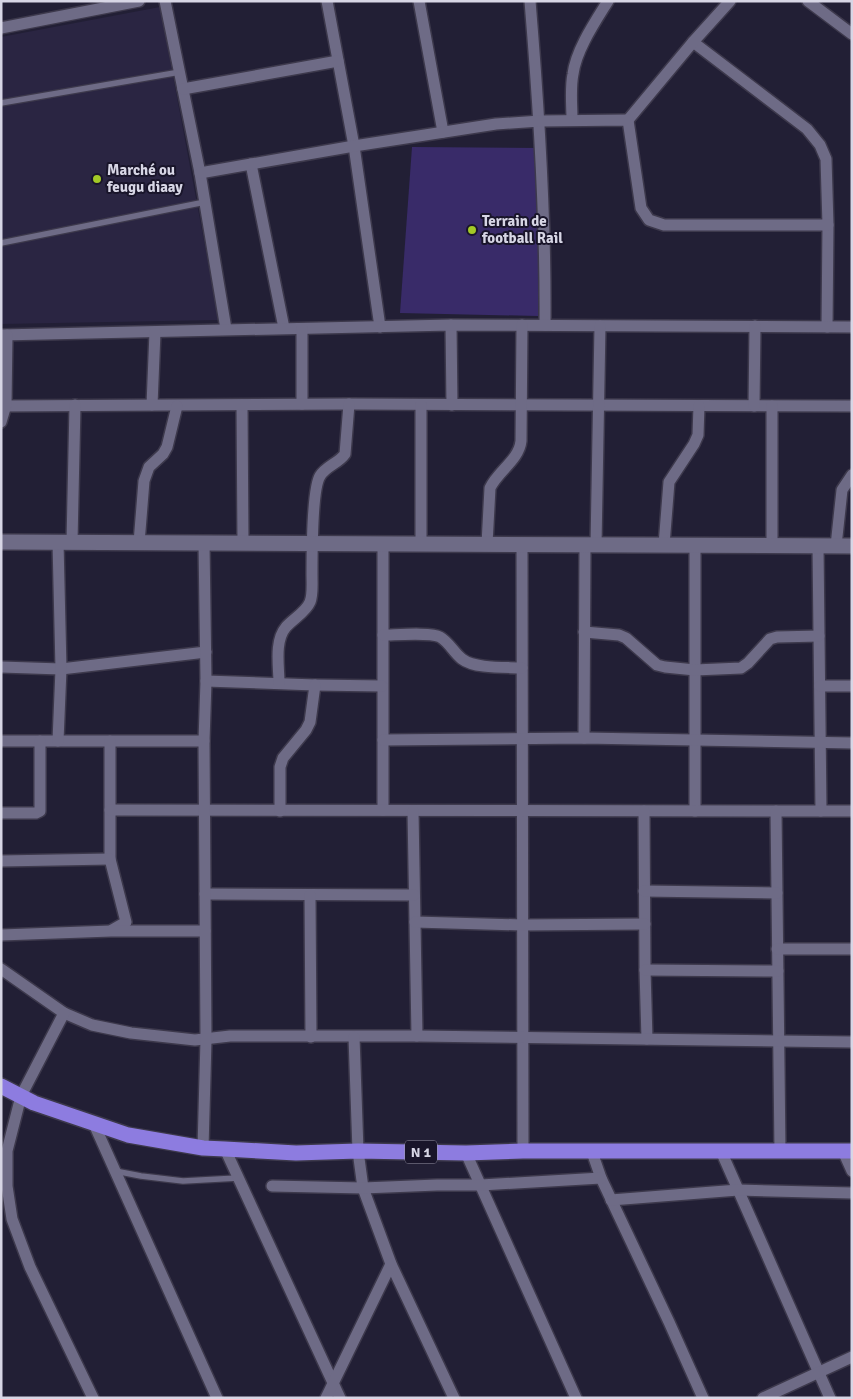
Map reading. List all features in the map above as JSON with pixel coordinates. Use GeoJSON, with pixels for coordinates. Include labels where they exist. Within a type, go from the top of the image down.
{"type":"FeatureCollection","features":[{"type":"Feature","properties":{"kind":"highway","name":"N 1"},"geometry":{"type":"LineString","coordinates":[[1,1086],[34,1103],[128,1135],[203,1148],[296,1153],[358,1151],[847,1151]]}},
{"type":"Feature","properties":{"kind":"main road"},"geometry":{"type":"LineString","coordinates":[[1,542],[852,546]]}},
{"type":"Feature","properties":{"kind":"street"},"geometry":{"type":"LineString","coordinates":[[1,28],[140,1]]}},
{"type":"Feature","properties":{"kind":"street"},"geometry":{"type":"LineString","coordinates":[[165,1],[200,173],[226,329]]}},
{"type":"Feature","properties":{"kind":"street"},"geometry":{"type":"LineString","coordinates":[[327,1],[354,146],[380,327]]}},
{"type":"Feature","properties":{"kind":"street"},"geometry":{"type":"LineString","coordinates":[[419,1],[443,132]]}},
{"type":"Feature","properties":{"kind":"street"},"geometry":{"type":"LineString","coordinates":[[530,1],[540,121],[545,326]]}},
{"type":"Feature","properties":{"kind":"street"},"geometry":{"type":"LineString","coordinates":[[572,120],[571,90],[573,72],[592,26],[608,1]]}},
{"type":"Feature","properties":{"kind":"street"},"geometry":{"type":"LineString","coordinates":[[730,1],[628,120],[641,208],[649,220],[664,225],[828,226]]}},
{"type":"Feature","properties":{"kind":"street"},"geometry":{"type":"LineString","coordinates":[[808,1],[852,34]]}},
{"type":"Feature","properties":{"kind":"street"},"geometry":{"type":"LineString","coordinates":[[693,42],[807,129],[820,145],[826,159],[828,226],[826,327]]}},
{"type":"Feature","properties":{"kind":"street"},"geometry":{"type":"LineString","coordinates":[[183,89],[338,61]]}},
{"type":"Feature","properties":{"kind":"street"},"geometry":{"type":"LineString","coordinates":[[200,173],[443,132],[540,121],[628,120]]}},
{"type":"Feature","properties":{"kind":"street"},"geometry":{"type":"LineString","coordinates":[[251,164],[284,328]]}},
{"type":"Feature","properties":{"kind":"street"},"geometry":{"type":"LineString","coordinates":[[451,325],[452,405]]}},
{"type":"Feature","properties":{"kind":"street"},"geometry":{"type":"LineString","coordinates":[[1,422],[4,406],[4,335],[451,325],[852,327]]}},
{"type":"Feature","properties":{"kind":"street"},"geometry":{"type":"LineString","coordinates":[[487,544],[490,488],[493,481],[520,448],[522,325]]}},
{"type":"Feature","properties":{"kind":"street"},"geometry":{"type":"LineString","coordinates":[[584,738],[584,632],[598,406],[600,326]]}},
{"type":"Feature","properties":{"kind":"street"},"geometry":{"type":"LineString","coordinates":[[754,406],[755,326]]}},
{"type":"Feature","properties":{"kind":"street"},"geometry":{"type":"LineString","coordinates":[[302,329],[302,404]]}},
{"type":"Feature","properties":{"kind":"street"},"geometry":{"type":"LineString","coordinates":[[152,406],[155,332]]}},
{"type":"Feature","properties":{"kind":"street"},"geometry":{"type":"LineString","coordinates":[[4,406],[302,404],[852,406]]}},
{"type":"Feature","properties":{"kind":"street"},"geometry":{"type":"LineString","coordinates":[[279,684],[279,644],[282,634],[285,628],[310,603],[312,594],[312,543],[317,484],[323,472],[341,460],[345,454],[350,404]]}},
{"type":"Feature","properties":{"kind":"street"},"geometry":{"type":"LineString","coordinates":[[58,741],[65,542],[75,405]]}},
{"type":"Feature","properties":{"kind":"street"},"geometry":{"type":"LineString","coordinates":[[242,405],[243,543]]}},
{"type":"Feature","properties":{"kind":"street"},"geometry":{"type":"LineString","coordinates":[[420,544],[421,405]]}},
{"type":"Feature","properties":{"kind":"street"},"geometry":{"type":"LineString","coordinates":[[139,543],[146,472],[167,447],[177,406]]}},
{"type":"Feature","properties":{"kind":"street"},"geometry":{"type":"LineString","coordinates":[[664,545],[669,482],[698,435],[699,406]]}},
{"type":"Feature","properties":{"kind":"street"},"geometry":{"type":"LineString","coordinates":[[772,406],[772,546]]}},
{"type":"Feature","properties":{"kind":"street"},"geometry":{"type":"LineString","coordinates":[[836,546],[842,490],[852,475]]}},
{"type":"Feature","properties":{"kind":"street"},"geometry":{"type":"LineString","coordinates":[[203,1148],[206,1040],[204,741],[206,652],[204,543]]}},
{"type":"Feature","properties":{"kind":"street"},"geometry":{"type":"LineString","coordinates":[[383,544],[383,810]]}},
{"type":"Feature","properties":{"kind":"street"},"geometry":{"type":"LineString","coordinates":[[522,544],[523,1151]]}},
{"type":"Feature","properties":{"kind":"street"},"geometry":{"type":"LineString","coordinates":[[695,545],[695,811]]}},
{"type":"Feature","properties":{"kind":"street"},"geometry":{"type":"LineString","coordinates":[[818,546],[821,810]]}},
{"type":"Feature","properties":{"kind":"street"},"geometry":{"type":"LineString","coordinates":[[584,632],[620,635],[658,665],[695,670],[741,668],[748,664],[770,639],[778,637],[819,636]]}},
{"type":"Feature","properties":{"kind":"street"},"geometry":{"type":"LineString","coordinates":[[383,635],[432,635],[440,637],[461,659],[468,663],[522,668]]}},
{"type":"Feature","properties":{"kind":"street"},"geometry":{"type":"LineString","coordinates":[[1,667],[60,669],[206,652]]}},
{"type":"Feature","properties":{"kind":"street"},"geometry":{"type":"LineString","coordinates":[[206,681],[382,686]]}},
{"type":"Feature","properties":{"kind":"street"},"geometry":{"type":"LineString","coordinates":[[280,811],[280,767],[283,758],[306,730],[310,722],[315,685]]}},
{"type":"Feature","properties":{"kind":"street"},"geometry":{"type":"LineString","coordinates":[[820,686],[852,686]]}},
{"type":"Feature","properties":{"kind":"street"},"geometry":{"type":"LineString","coordinates":[[383,740],[584,738],[852,743]]}},
{"type":"Feature","properties":{"kind":"street"},"geometry":{"type":"LineString","coordinates":[[1,741],[204,741]]}},
{"type":"Feature","properties":{"kind":"street"},"geometry":{"type":"LineString","coordinates":[[1,813],[36,813],[40,811],[40,741]]}},
{"type":"Feature","properties":{"kind":"street"},"geometry":{"type":"LineString","coordinates":[[110,741],[110,859],[126,922],[111,931]]}},
{"type":"Feature","properties":{"kind":"street"},"geometry":{"type":"LineString","coordinates":[[110,810],[852,811]]}},
{"type":"Feature","properties":{"kind":"street"},"geometry":{"type":"LineString","coordinates":[[413,811],[417,1036]]}},
{"type":"Feature","properties":{"kind":"street"},"geometry":{"type":"LineString","coordinates":[[644,811],[644,970],[647,1039]]}},
{"type":"Feature","properties":{"kind":"street"},"geometry":{"type":"LineString","coordinates":[[776,811],[780,1151]]}},
{"type":"Feature","properties":{"kind":"street"},"geometry":{"type":"LineString","coordinates":[[1,861],[110,859]]}},
{"type":"Feature","properties":{"kind":"street"},"geometry":{"type":"LineString","coordinates":[[644,891],[777,892]]}},
{"type":"Feature","properties":{"kind":"street"},"geometry":{"type":"LineString","coordinates":[[205,894],[414,895]]}},
{"type":"Feature","properties":{"kind":"street"},"geometry":{"type":"LineString","coordinates":[[310,895],[311,1037]]}},
{"type":"Feature","properties":{"kind":"street"},"geometry":{"type":"LineString","coordinates":[[414,922],[522,925],[644,924]]}},
{"type":"Feature","properties":{"kind":"street"},"geometry":{"type":"LineString","coordinates":[[1,935],[111,931],[205,931]]}},
{"type":"Feature","properties":{"kind":"street"},"geometry":{"type":"LineString","coordinates":[[777,949],[852,949]]}},
{"type":"Feature","properties":{"kind":"street"},"geometry":{"type":"LineString","coordinates":[[1,969],[64,1013],[92,1025],[131,1033],[206,1040],[230,1036],[417,1036],[852,1042]]}},
{"type":"Feature","properties":{"kind":"street"},"geometry":{"type":"LineString","coordinates":[[644,970],[778,971]]}},
{"type":"Feature","properties":{"kind":"street"},"geometry":{"type":"LineString","coordinates":[[64,1013],[21,1096],[6,1159],[6,1186],[12,1219],[30,1267],[93,1398]]}},
{"type":"Feature","properties":{"kind":"street"},"geometry":{"type":"LineString","coordinates":[[354,1037],[358,1151],[363,1188],[391,1264],[454,1398]]}},
{"type":"Feature","properties":{"kind":"street"},"geometry":{"type":"LineString","coordinates":[[94,1124],[217,1398]]}},
{"type":"Feature","properties":{"kind":"street"},"geometry":{"type":"LineString","coordinates":[[224,1149],[340,1398]]}},
{"type":"Feature","properties":{"kind":"street"},"geometry":{"type":"LineString","coordinates":[[721,1151],[830,1398]]}},
{"type":"Feature","properties":{"kind":"street"},"geometry":{"type":"LineString","coordinates":[[847,1151],[852,1171]]}},
{"type":"Feature","properties":{"kind":"street"},"geometry":{"type":"LineString","coordinates":[[466,1152],[576,1398]]}},
{"type":"Feature","properties":{"kind":"street"},"geometry":{"type":"LineString","coordinates":[[592,1152],[601,1178],[703,1398]]}},
{"type":"Feature","properties":{"kind":"street"},"geometry":{"type":"LineString","coordinates":[[272,1186],[363,1188],[481,1185],[601,1178]]}},
{"type":"Feature","properties":{"kind":"street"},"geometry":{"type":"LineString","coordinates":[[611,1200],[738,1190],[852,1193]]}},
{"type":"Feature","properties":{"kind":"street"},"geometry":{"type":"LineString","coordinates":[[326,1398],[391,1264]]}},
{"type":"Feature","properties":{"kind":"street"},"geometry":{"type":"LineString","coordinates":[[763,1398],[852,1357]]}},
{"type":"Feature","properties":{"kind":"lane"},"geometry":{"type":"LineString","coordinates":[[1,103],[180,72]]}},
{"type":"Feature","properties":{"kind":"lane"},"geometry":{"type":"LineString","coordinates":[[1,243],[205,202]]}},
{"type":"Feature","properties":{"kind":"lane"},"geometry":{"type":"LineString","coordinates":[[115,1171],[183,1181],[238,1178]]}},
{"type":"Feature","properties":{"kind":"shaded area","name":"Marché ou feugu diaay"},"geometry":{"type":"Polygon","coordinates":[[[160,7],[219,320],[1,324],[1,37],[160,7]]]}},
{"type":"Feature","properties":{"kind":"shaded area","name":"Terrain de football Rail"},"geometry":{"type":"Polygon","coordinates":[[[412,147],[538,148],[538,316],[400,313],[412,147]]]}},
{"type":"Feature","properties":{"kind":"place","name":"Marché ou feugu diaay"},"geometry":{"type":"Point","coordinates":[97,179]}},
{"type":"Feature","properties":{"kind":"place","name":"Terrain de football Rail"},"geometry":{"type":"Point","coordinates":[472,230]}}]}
